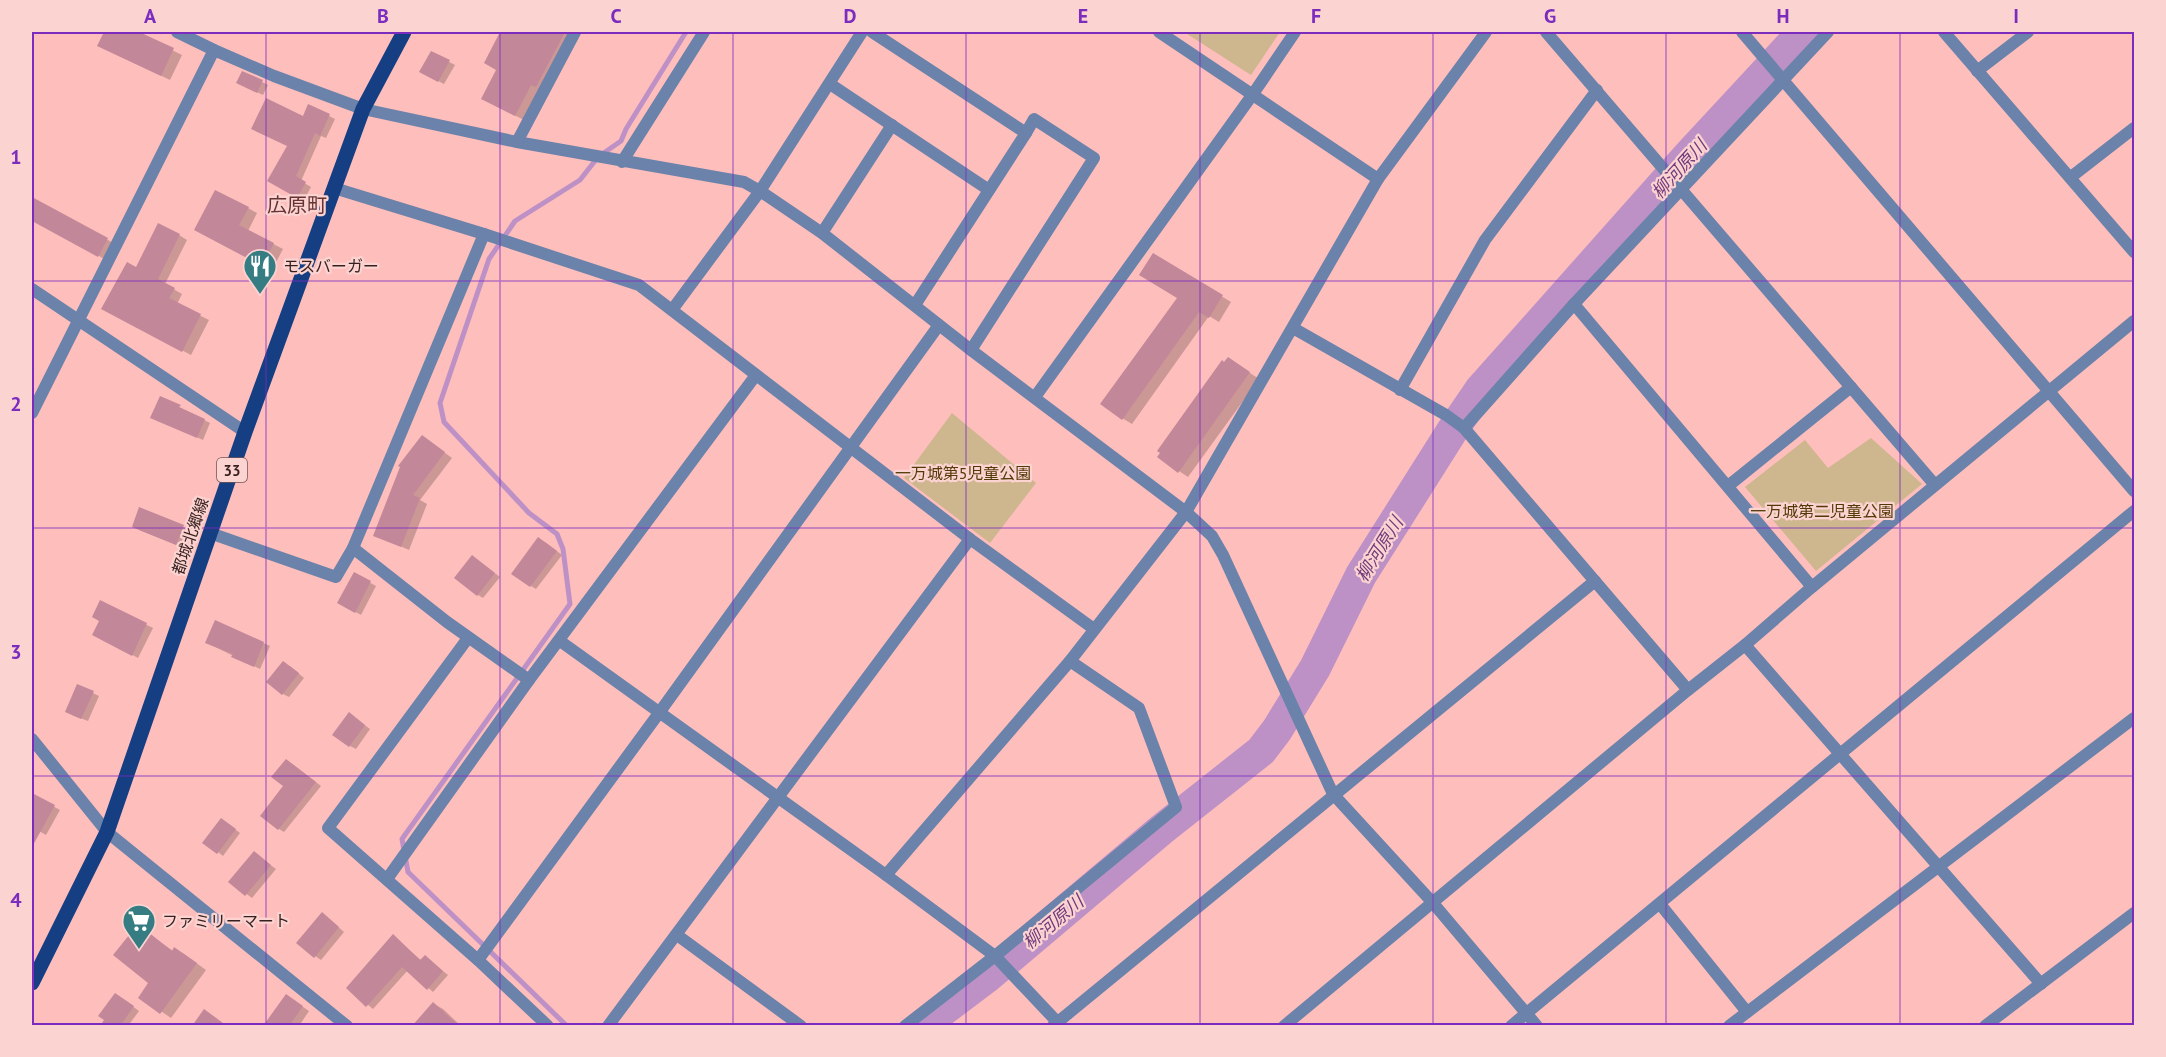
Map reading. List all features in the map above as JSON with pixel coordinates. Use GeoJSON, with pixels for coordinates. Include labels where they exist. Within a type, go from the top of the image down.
{"type":"FeatureCollection","features":[{"type":"Feature","properties":{"kind":"main road","name":"都城北郷線"},"geometry":{"type":"LineString","coordinates":[[32,983],[107,832],[245,432],[363,109],[404,32]]}},
{"type":"Feature","properties":{"kind":"street"},"geometry":{"type":"LineString","coordinates":[[177,32],[274,76],[363,109],[517,142],[744,183],[822,232],[971,350],[1186,512],[1212,536],[1223,555],[1333,794],[1433,903],[1537,1026]]}},
{"type":"Feature","properties":{"kind":"street"},"geometry":{"type":"LineString","coordinates":[[517,142],[575,32]]}},
{"type":"Feature","properties":{"kind":"street"},"geometry":{"type":"LineString","coordinates":[[622,162],[704,32]]}},
{"type":"Feature","properties":{"kind":"street"},"geometry":{"type":"LineString","coordinates":[[672,310],[760,191],[862,32]]}},
{"type":"Feature","properties":{"kind":"street"},"geometry":{"type":"LineString","coordinates":[[872,32],[1026,133]]}},
{"type":"Feature","properties":{"kind":"street"},"geometry":{"type":"LineString","coordinates":[[1159,32],[1378,179]]}},
{"type":"Feature","properties":{"kind":"street"},"geometry":{"type":"LineString","coordinates":[[1035,397],[1295,32]]}},
{"type":"Feature","properties":{"kind":"street"},"geometry":{"type":"LineString","coordinates":[[886,875],[1070,661],[1186,512],[1378,179],[1486,32]]}},
{"type":"Feature","properties":{"kind":"street"},"geometry":{"type":"LineString","coordinates":[[1546,32],[1935,485]]}},
{"type":"Feature","properties":{"kind":"street"},"geometry":{"type":"LineString","coordinates":[[1742,32],[2134,491]]}},
{"type":"Feature","properties":{"kind":"street"},"geometry":{"type":"LineString","coordinates":[[1464,428],[1574,304],[1828,32]]}},
{"type":"Feature","properties":{"kind":"street"},"geometry":{"type":"LineString","coordinates":[[1944,32],[2134,252]]}},
{"type":"Feature","properties":{"kind":"street"},"geometry":{"type":"LineString","coordinates":[[1977,71],[2028,32]]}},
{"type":"Feature","properties":{"kind":"street"},"geometry":{"type":"LineString","coordinates":[[32,413],[214,50]]}},
{"type":"Feature","properties":{"kind":"street"},"geometry":{"type":"LineString","coordinates":[[830,84],[989,190]]}},
{"type":"Feature","properties":{"kind":"street"},"geometry":{"type":"LineString","coordinates":[[1400,390],[1485,240],[1597,90]]}},
{"type":"Feature","properties":{"kind":"street"},"geometry":{"type":"LineString","coordinates":[[915,305],[1034,119],[1094,158],[971,350]]}},
{"type":"Feature","properties":{"kind":"street"},"geometry":{"type":"LineString","coordinates":[[822,232],[892,125]]}},
{"type":"Feature","properties":{"kind":"street"},"geometry":{"type":"LineString","coordinates":[[2071,177],[2134,128]]}},
{"type":"Feature","properties":{"kind":"street"},"geometry":{"type":"LineString","coordinates":[[334,188],[510,242],[639,285],[970,539],[1094,629]]}},
{"type":"Feature","properties":{"kind":"street"},"geometry":{"type":"LineString","coordinates":[[210,533],[336,577],[353,548],[484,234]]}},
{"type":"Feature","properties":{"kind":"street"},"geometry":{"type":"LineString","coordinates":[[32,289],[245,432]]}},
{"type":"Feature","properties":{"kind":"street"},"geometry":{"type":"LineString","coordinates":[[1574,304],[1812,586]]}},
{"type":"Feature","properties":{"kind":"street"},"geometry":{"type":"LineString","coordinates":[[1284,1026],[2134,321]]}},
{"type":"Feature","properties":{"kind":"street"},"geometry":{"type":"LineString","coordinates":[[478,960],[939,325]]}},
{"type":"Feature","properties":{"kind":"street"},"geometry":{"type":"LineString","coordinates":[[1293,328],[1446,415],[1464,428],[1688,690]]}},
{"type":"Feature","properties":{"kind":"street"},"geometry":{"type":"LineString","coordinates":[[387,879],[529,680],[756,375]]}},
{"type":"Feature","properties":{"kind":"street"},"geometry":{"type":"LineString","coordinates":[[1728,486],[1851,387]]}},
{"type":"Feature","properties":{"kind":"street"},"geometry":{"type":"LineString","coordinates":[[1511,1026],[2134,511]]}},
{"type":"Feature","properties":{"kind":"street"},"geometry":{"type":"LineString","coordinates":[[608,1026],[970,539]]}},
{"type":"Feature","properties":{"kind":"street"},"geometry":{"type":"LineString","coordinates":[[353,548],[468,638],[529,680]]}},
{"type":"Feature","properties":{"kind":"street"},"geometry":{"type":"LineString","coordinates":[[560,641],[995,956],[1057,1024],[1333,794],[1595,581]]}},
{"type":"Feature","properties":{"kind":"street"},"geometry":{"type":"LineString","coordinates":[[468,638],[328,828],[478,960],[548,1026]]}},
{"type":"Feature","properties":{"kind":"street"},"geometry":{"type":"LineString","coordinates":[[1745,645],[2041,984]]}},
{"type":"Feature","properties":{"kind":"street"},"geometry":{"type":"LineString","coordinates":[[905,1026],[995,956],[1176,807],[1139,708],[1070,661]]}},
{"type":"Feature","properties":{"kind":"street"},"geometry":{"type":"LineString","coordinates":[[1729,1026],[2134,718]]}},
{"type":"Feature","properties":{"kind":"street"},"geometry":{"type":"LineString","coordinates":[[32,738],[107,832],[347,1026]]}},
{"type":"Feature","properties":{"kind":"street"},"geometry":{"type":"LineString","coordinates":[[1660,904],[1747,1012]]}},
{"type":"Feature","properties":{"kind":"street"},"geometry":{"type":"LineString","coordinates":[[1985,1026],[2134,913]]}},
{"type":"Feature","properties":{"kind":"street"},"geometry":{"type":"LineString","coordinates":[[676,935],[801,1026]]}},
{"type":"Feature","properties":{"kind":"green space"},"geometry":{"type":"Polygon","coordinates":[[[1184,32],[1280,32],[1251,75],[1184,32]]]}},
{"type":"Feature","properties":{"kind":"green space","name":"一万城第5児童公園"},"geometry":{"type":"Polygon","coordinates":[[[952,413],[1036,483],[990,543],[904,478],[952,413]]]}},
{"type":"Feature","properties":{"kind":"green space","name":"一万城第二児童公園"},"geometry":{"type":"Polygon","coordinates":[[[1871,438],[1922,484],[1816,571],[1745,487],[1805,440],[1828,468],[1871,438]]]}},
{"type":"Feature","properties":{"kind":"building"},"geometry":{"type":"Polygon","coordinates":[[[104,32],[139,32],[174,48],[161,76],[97,46],[104,32]]]}},
{"type":"Feature","properties":{"kind":"building"},"geometry":{"type":"Polygon","coordinates":[[[500,32],[565,32],[536,87],[531,85],[515,116],[481,99],[496,70],[484,63],[500,32]]]}},
{"type":"Feature","properties":{"kind":"building"},"geometry":{"type":"Polygon","coordinates":[[[431,51],[450,60],[438,82],[419,72],[431,51]]]}},
{"type":"Feature","properties":{"kind":"building"},"geometry":{"type":"Polygon","coordinates":[[[242,71],[263,80],[257,93],[236,83],[242,71]]]}},
{"type":"Feature","properties":{"kind":"building"},"geometry":{"type":"Polygon","coordinates":[[[266,98],[303,116],[308,104],[330,114],[320,136],[315,133],[296,176],[306,182],[297,198],[267,181],[287,146],[251,129],[266,98]]]}},
{"type":"Feature","properties":{"kind":"building"},"geometry":{"type":"Polygon","coordinates":[[[215,190],[249,207],[239,225],[274,243],[262,266],[194,230],[215,190]]]}},
{"type":"Feature","properties":{"kind":"building"},"geometry":{"type":"Polygon","coordinates":[[[32,197],[108,238],[98,257],[32,221],[32,197]]]}},
{"type":"Feature","properties":{"kind":"building"},"geometry":{"type":"Polygon","coordinates":[[[158,223],[180,234],[158,279],[175,288],[169,298],[201,314],[182,352],[101,309],[127,262],[136,267],[158,223]]]}},
{"type":"Feature","properties":{"kind":"building"},"geometry":{"type":"Polygon","coordinates":[[[1153,253],[1223,295],[1209,318],[1199,312],[1122,420],[1100,404],[1177,298],[1139,275],[1153,253]]]}},
{"type":"Feature","properties":{"kind":"building"},"geometry":{"type":"Polygon","coordinates":[[[1228,357],[1250,372],[1178,473],[1157,457],[1160,453],[1157,451],[1222,360],[1224,362],[1228,357]]]}},
{"type":"Feature","properties":{"kind":"building"},"geometry":{"type":"Polygon","coordinates":[[[160,396],[205,419],[197,438],[150,418],[160,396]]]}},
{"type":"Feature","properties":{"kind":"building"},"geometry":{"type":"Polygon","coordinates":[[[422,435],[445,452],[413,495],[420,498],[401,547],[373,536],[400,467],[398,466],[422,435]]]}},
{"type":"Feature","properties":{"kind":"building"},"geometry":{"type":"Polygon","coordinates":[[[139,507],[184,525],[176,545],[132,527],[139,507]]]}},
{"type":"Feature","properties":{"kind":"building"},"geometry":{"type":"Polygon","coordinates":[[[538,537],[557,551],[530,587],[511,574],[538,537]]]}},
{"type":"Feature","properties":{"kind":"building"},"geometry":{"type":"Polygon","coordinates":[[[472,555],[495,573],[477,596],[454,578],[472,555]]]}},
{"type":"Feature","properties":{"kind":"building"},"geometry":{"type":"Polygon","coordinates":[[[354,572],[371,581],[355,613],[337,603],[354,572]]]}},
{"type":"Feature","properties":{"kind":"building"},"geometry":{"type":"Polygon","coordinates":[[[100,600],[147,623],[132,656],[92,635],[99,621],[92,617],[100,600]]]}},
{"type":"Feature","properties":{"kind":"building"},"geometry":{"type":"Polygon","coordinates":[[[215,620],[264,642],[254,667],[231,657],[233,654],[205,643],[215,620]]]}},
{"type":"Feature","properties":{"kind":"building"},"geometry":{"type":"Polygon","coordinates":[[[283,661],[299,673],[282,695],[266,682],[283,661]]]}},
{"type":"Feature","properties":{"kind":"building"},"geometry":{"type":"Polygon","coordinates":[[[77,684],[94,691],[81,719],[65,712],[77,684]]]}},
{"type":"Feature","properties":{"kind":"building"},"geometry":{"type":"Polygon","coordinates":[[[349,712],[365,725],[349,747],[332,735],[349,712]]]}},
{"type":"Feature","properties":{"kind":"building"},"geometry":{"type":"Polygon","coordinates":[[[286,759],[316,782],[278,830],[260,816],[283,786],[271,777],[286,759]]]}},
{"type":"Feature","properties":{"kind":"building"},"geometry":{"type":"Polygon","coordinates":[[[32,793],[55,805],[32,847],[32,793]]]}},
{"type":"Feature","properties":{"kind":"building"},"geometry":{"type":"Polygon","coordinates":[[[221,818],[236,829],[217,854],[202,843],[221,818]]]}},
{"type":"Feature","properties":{"kind":"building"},"geometry":{"type":"Polygon","coordinates":[[[254,851],[271,865],[245,896],[228,882],[254,851]]]}},
{"type":"Feature","properties":{"kind":"building"},"geometry":{"type":"Polygon","coordinates":[[[322,912],[339,927],[314,958],[296,943],[322,912]]]}},
{"type":"Feature","properties":{"kind":"building"},"geometry":{"type":"Polygon","coordinates":[[[138,924],[172,951],[174,947],[197,963],[160,1014],[138,998],[148,983],[113,955],[138,924]]]}},
{"type":"Feature","properties":{"kind":"building"},"geometry":{"type":"Polygon","coordinates":[[[393,934],[420,960],[425,955],[443,971],[427,990],[402,967],[366,1007],[346,988],[393,934]]]}},
{"type":"Feature","properties":{"kind":"building"},"geometry":{"type":"Polygon","coordinates":[[[115,993],[134,1006],[120,1026],[100,1026],[104,1020],[98,1016],[115,993]]]}},
{"type":"Feature","properties":{"kind":"building"},"geometry":{"type":"Polygon","coordinates":[[[286,994],[303,1006],[289,1026],[263,1026],[286,994]]]}},
{"type":"Feature","properties":{"kind":"building"},"geometry":{"type":"Polygon","coordinates":[[[433,1002],[459,1026],[412,1026],[433,1002]]]}},
{"type":"Feature","properties":{"kind":"building"},"geometry":{"type":"Polygon","coordinates":[[[204,1009],[227,1026],[192,1026],[204,1009]]]}},
{"type":"Feature","properties":{"kind":"waterway"},"geometry":{"type":"LineString","coordinates":[[567,1026],[408,872],[402,839],[570,604],[563,549],[557,534],[529,513],[444,422],[440,403],[489,259],[515,221],[580,180],[598,157],[621,141],[626,129],[686,32]]}},
{"type":"Feature","properties":{"kind":"waterway","name":"柳河原川"},"geometry":{"type":"LineString","coordinates":[[922,1026],[987,977],[1161,830],[1261,751],[1277,730],[1315,668],[1361,575],[1480,390],[1689,155],[1803,32]]}},
{"type":"Feature","properties":{"kind":"place","name":"モスバーガー"},"geometry":{"type":"Point","coordinates":[260,295]}},
{"type":"Feature","properties":{"kind":"place","name":"ファミリーマート"},"geometry":{"type":"Point","coordinates":[139,950]}},
{"type":"Feature","properties":{"kind":"district","name":"広原町"},"geometry":{"type":"Point","coordinates":[297,205]}}]}
